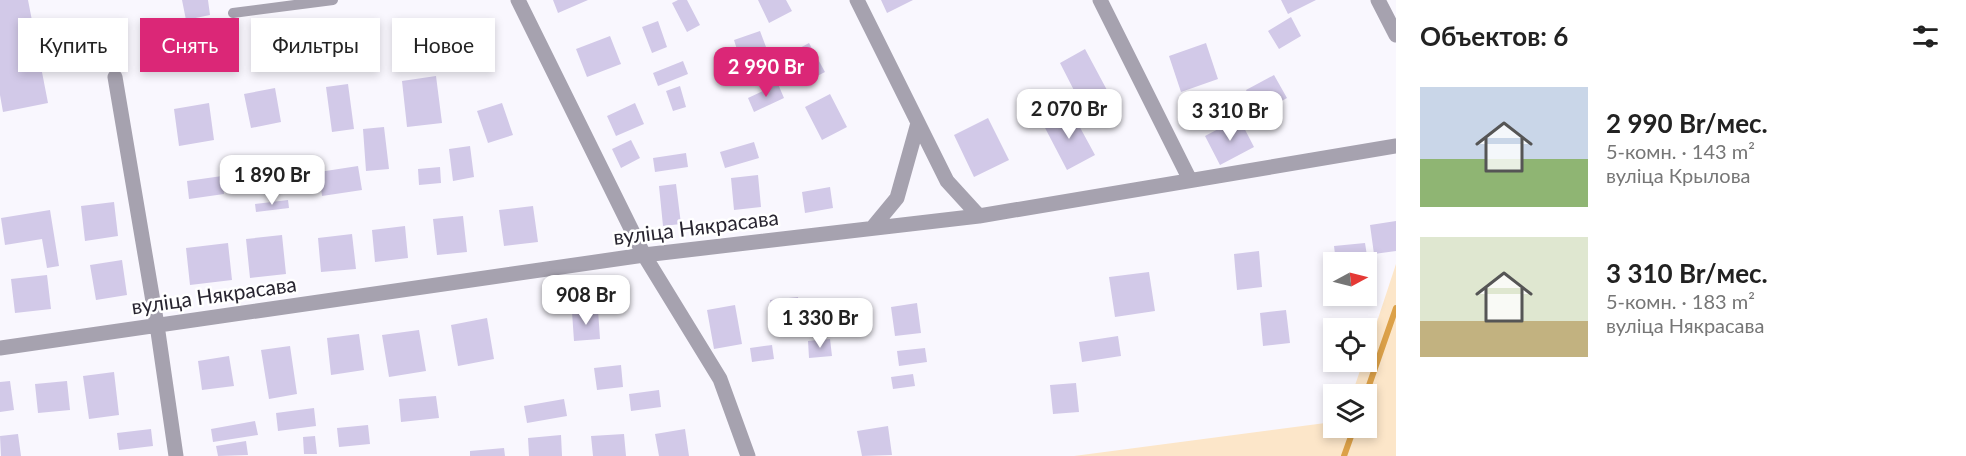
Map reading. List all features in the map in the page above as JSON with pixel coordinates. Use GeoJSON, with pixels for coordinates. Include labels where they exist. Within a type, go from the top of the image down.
{"type":"FeatureCollection","features":[{"type":"Feature","properties":{"kind":"street"},"geometry":{"type":"LineString","coordinates":[[518,0],[644,255],[720,379],[748,456]]}},
{"type":"Feature","properties":{"kind":"street"},"geometry":{"type":"LineString","coordinates":[[857,0],[947,181],[979,216]]}},
{"type":"Feature","properties":{"kind":"street"},"geometry":{"type":"LineString","coordinates":[[1100,0],[1190,180]]}},
{"type":"Feature","properties":{"kind":"street"},"geometry":{"type":"LineString","coordinates":[[1378,0],[1396,35]]}},
{"type":"Feature","properties":{"kind":"street"},"geometry":{"type":"LineString","coordinates":[[116,78],[158,325],[176,456]]}},
{"type":"Feature","properties":{"kind":"street"},"geometry":{"type":"LineString","coordinates":[[873,227],[897,198],[918,123]]}},
{"type":"Feature","properties":{"kind":"street","name":"вуліца Някрасава"},"geometry":{"type":"LineString","coordinates":[[0,348],[644,255],[979,216],[1396,146]]}},
{"type":"Feature","properties":{"kind":"lane"},"geometry":{"type":"LineString","coordinates":[[233,13],[333,0]]}},
{"type":"Feature","properties":{"kind":"shaded area"},"geometry":{"type":"Polygon","coordinates":[[[1396,264],[1396,456],[1074,456],[1323,423],[1323,438],[1377,438],[1377,384],[1355,384],[1360,372],[1377,372],[1377,322],[1396,264]]]}},
{"type":"Feature","properties":{"kind":"building"},"geometry":{"type":"Polygon","coordinates":[[[0,0],[28,0],[31,18],[18,18],[18,72],[42,72],[48,103],[3,112],[0,95],[0,0]]]}},
{"type":"Feature","properties":{"kind":"building"},"geometry":{"type":"Polygon","coordinates":[[[182,0],[208,0],[210,15],[186,18],[182,0]]]}},
{"type":"Feature","properties":{"kind":"building"},"geometry":{"type":"Polygon","coordinates":[[[553,0],[588,0],[558,13],[553,0]]]}},
{"type":"Feature","properties":{"kind":"building"},"geometry":{"type":"Polygon","coordinates":[[[687,0],[700,25],[687,32],[672,3],[687,0]]]}},
{"type":"Feature","properties":{"kind":"building"},"geometry":{"type":"Polygon","coordinates":[[[758,0],[786,0],[792,11],[769,23],[758,0]]]}},
{"type":"Feature","properties":{"kind":"building"},"geometry":{"type":"Polygon","coordinates":[[[881,0],[913,0],[887,13],[881,0]]]}},
{"type":"Feature","properties":{"kind":"building"},"geometry":{"type":"Polygon","coordinates":[[[1281,0],[1316,0],[1288,14],[1281,0]]]}},
{"type":"Feature","properties":{"kind":"building"},"geometry":{"type":"Polygon","coordinates":[[[1291,17],[1301,36],[1279,49],[1268,31],[1291,17]]]}},
{"type":"Feature","properties":{"kind":"building"},"geometry":{"type":"Polygon","coordinates":[[[658,21],[667,47],[652,53],[642,27],[658,21]]]}},
{"type":"Feature","properties":{"kind":"building"},"geometry":{"type":"Polygon","coordinates":[[[760,31],[766,47],[739,56],[734,40],[760,31]]]}},
{"type":"Feature","properties":{"kind":"building"},"geometry":{"type":"Polygon","coordinates":[[[610,36],[621,64],[587,77],[576,49],[610,36]]]}},
{"type":"Feature","properties":{"kind":"building"},"geometry":{"type":"Polygon","coordinates":[[[809,43],[825,72],[800,85],[785,56],[809,43]]]}},
{"type":"Feature","properties":{"kind":"building"},"geometry":{"type":"Polygon","coordinates":[[[1206,43],[1218,79],[1181,92],[1169,56],[1206,43]]]}},
{"type":"Feature","properties":{"kind":"building"},"geometry":{"type":"Polygon","coordinates":[[[1085,49],[1108,92],[1082,106],[1060,63],[1085,49]]]}},
{"type":"Feature","properties":{"kind":"building"},"geometry":{"type":"Polygon","coordinates":[[[683,61],[688,74],[658,86],[653,73],[683,61]]]}},
{"type":"Feature","properties":{"kind":"building"},"geometry":{"type":"Polygon","coordinates":[[[1274,75],[1287,98],[1258,114],[1246,90],[1274,75]]]}},
{"type":"Feature","properties":{"kind":"building"},"geometry":{"type":"Polygon","coordinates":[[[436,76],[442,123],[407,127],[402,81],[436,76]]]}},
{"type":"Feature","properties":{"kind":"building"},"geometry":{"type":"Polygon","coordinates":[[[348,84],[354,129],[332,132],[326,87],[348,84]]]}},
{"type":"Feature","properties":{"kind":"building"},"geometry":{"type":"Polygon","coordinates":[[[778,84],[784,98],[754,112],[748,98],[778,84]]]}},
{"type":"Feature","properties":{"kind":"building"},"geometry":{"type":"Polygon","coordinates":[[[680,86],[686,107],[673,111],[666,91],[680,86]]]}},
{"type":"Feature","properties":{"kind":"building"},"geometry":{"type":"Polygon","coordinates":[[[275,88],[281,122],[251,128],[244,94],[275,88]]]}},
{"type":"Feature","properties":{"kind":"building"},"geometry":{"type":"Polygon","coordinates":[[[830,94],[847,127],[822,140],[805,107],[830,94]]]}},
{"type":"Feature","properties":{"kind":"building"},"geometry":{"type":"Polygon","coordinates":[[[209,103],[214,140],[179,146],[174,109],[209,103]]]}},
{"type":"Feature","properties":{"kind":"building"},"geometry":{"type":"Polygon","coordinates":[[[502,103],[513,135],[488,143],[477,111],[502,103]]]}},
{"type":"Feature","properties":{"kind":"building"},"geometry":{"type":"Polygon","coordinates":[[[635,103],[644,124],[616,136],[607,116],[635,103]]]}},
{"type":"Feature","properties":{"kind":"building"},"geometry":{"type":"Polygon","coordinates":[[[1070,109],[1095,155],[1067,170],[1043,124],[1070,109]]]}},
{"type":"Feature","properties":{"kind":"building"},"geometry":{"type":"Polygon","coordinates":[[[988,118],[1009,160],[974,177],[954,135],[988,118]]]}},
{"type":"Feature","properties":{"kind":"building"},"geometry":{"type":"Polygon","coordinates":[[[1239,118],[1254,147],[1220,165],[1205,136],[1239,118]]]}},
{"type":"Feature","properties":{"kind":"building"},"geometry":{"type":"Polygon","coordinates":[[[384,127],[389,169],[366,171],[363,129],[384,127]]]}},
{"type":"Feature","properties":{"kind":"building"},"geometry":{"type":"Polygon","coordinates":[[[631,140],[640,158],[621,168],[612,149],[631,140]]]}},
{"type":"Feature","properties":{"kind":"building"},"geometry":{"type":"Polygon","coordinates":[[[754,142],[759,158],[725,168],[720,152],[754,142]]]}},
{"type":"Feature","properties":{"kind":"building"},"geometry":{"type":"Polygon","coordinates":[[[470,146],[474,177],[453,181],[449,149],[470,146]]]}},
{"type":"Feature","properties":{"kind":"building"},"geometry":{"type":"Polygon","coordinates":[[[686,153],[688,167],[655,172],[653,158],[686,153]]]}},
{"type":"Feature","properties":{"kind":"building"},"geometry":{"type":"Polygon","coordinates":[[[283,155],[288,184],[274,186],[270,158],[283,155]]]}},
{"type":"Feature","properties":{"kind":"building"},"geometry":{"type":"Polygon","coordinates":[[[358,166],[362,190],[322,196],[319,172],[358,166]]]}},
{"type":"Feature","properties":{"kind":"building"},"geometry":{"type":"Polygon","coordinates":[[[440,167],[441,183],[419,185],[418,169],[440,167]]]}},
{"type":"Feature","properties":{"kind":"building"},"geometry":{"type":"Polygon","coordinates":[[[758,175],[761,207],[734,210],[731,178],[758,175]]]}},
{"type":"Feature","properties":{"kind":"building"},"geometry":{"type":"Polygon","coordinates":[[[222,176],[224,194],[189,199],[187,181],[222,176]]]}},
{"type":"Feature","properties":{"kind":"building"},"geometry":{"type":"Polygon","coordinates":[[[676,184],[681,224],[663,226],[659,186],[676,184]]]}},
{"type":"Feature","properties":{"kind":"building"},"geometry":{"type":"Polygon","coordinates":[[[830,187],[833,208],[805,213],[802,192],[830,187]]]}},
{"type":"Feature","properties":{"kind":"building"},"geometry":{"type":"Polygon","coordinates":[[[288,200],[289,208],[256,212],[255,204],[288,200]]]}},
{"type":"Feature","properties":{"kind":"building"},"geometry":{"type":"Polygon","coordinates":[[[114,202],[118,236],[85,241],[81,206],[114,202]]]}},
{"type":"Feature","properties":{"kind":"building"},"geometry":{"type":"Polygon","coordinates":[[[533,206],[538,242],[504,246],[499,210],[533,206]]]}},
{"type":"Feature","properties":{"kind":"building"},"geometry":{"type":"Polygon","coordinates":[[[50,210],[59,266],[47,268],[42,239],[5,245],[1,218],[50,210]]]}},
{"type":"Feature","properties":{"kind":"building"},"geometry":{"type":"Polygon","coordinates":[[[463,216],[467,252],[437,255],[433,219],[463,216]]]}},
{"type":"Feature","properties":{"kind":"building"},"geometry":{"type":"Polygon","coordinates":[[[1396,221],[1396,251],[1374,252],[1370,225],[1396,221]]]}},
{"type":"Feature","properties":{"kind":"building"},"geometry":{"type":"Polygon","coordinates":[[[405,226],[408,258],[375,262],[372,230],[405,226]]]}},
{"type":"Feature","properties":{"kind":"building"},"geometry":{"type":"Polygon","coordinates":[[[352,234],[356,269],[321,272],[318,238],[352,234]]]}},
{"type":"Feature","properties":{"kind":"building"},"geometry":{"type":"Polygon","coordinates":[[[282,235],[286,274],[250,278],[246,239],[282,235]]]}},
{"type":"Feature","properties":{"kind":"building"},"geometry":{"type":"Polygon","coordinates":[[[228,243],[232,280],[190,285],[186,248],[228,243]]]}},
{"type":"Feature","properties":{"kind":"building"},"geometry":{"type":"Polygon","coordinates":[[[1365,243],[1366,252],[1335,252],[1334,246],[1365,243]]]}},
{"type":"Feature","properties":{"kind":"building"},"geometry":{"type":"Polygon","coordinates":[[[1259,251],[1262,287],[1237,290],[1234,254],[1259,251]]]}},
{"type":"Feature","properties":{"kind":"building"},"geometry":{"type":"Polygon","coordinates":[[[122,260],[127,295],[96,300],[90,265],[122,260]]]}},
{"type":"Feature","properties":{"kind":"building"},"geometry":{"type":"Polygon","coordinates":[[[1149,272],[1155,311],[1115,317],[1109,277],[1149,272]]]}},
{"type":"Feature","properties":{"kind":"building"},"geometry":{"type":"Polygon","coordinates":[[[47,275],[51,309],[15,313],[11,279],[47,275]]]}},
{"type":"Feature","properties":{"kind":"building"},"geometry":{"type":"Polygon","coordinates":[[[798,297],[802,327],[774,330],[770,300],[798,297]]]}},
{"type":"Feature","properties":{"kind":"building"},"geometry":{"type":"Polygon","coordinates":[[[917,303],[921,333],[895,336],[891,307],[917,303]]]}},
{"type":"Feature","properties":{"kind":"building"},"geometry":{"type":"Polygon","coordinates":[[[735,305],[742,344],[714,349],[707,310],[735,305]]]}},
{"type":"Feature","properties":{"kind":"building"},"geometry":{"type":"Polygon","coordinates":[[[846,307],[850,328],[836,331],[832,309],[846,307]]]}},
{"type":"Feature","properties":{"kind":"building"},"geometry":{"type":"Polygon","coordinates":[[[598,310],[600,339],[574,341],[572,312],[598,310]]]}},
{"type":"Feature","properties":{"kind":"building"},"geometry":{"type":"Polygon","coordinates":[[[1286,310],[1290,343],[1263,346],[1260,313],[1286,310]]]}},
{"type":"Feature","properties":{"kind":"building"},"geometry":{"type":"Polygon","coordinates":[[[487,318],[494,359],[458,366],[451,325],[487,318]]]}},
{"type":"Feature","properties":{"kind":"building"},"geometry":{"type":"Polygon","coordinates":[[[419,330],[426,371],[389,377],[382,335],[419,330]]]}},
{"type":"Feature","properties":{"kind":"building"},"geometry":{"type":"Polygon","coordinates":[[[359,334],[364,370],[331,375],[327,338],[359,334]]]}},
{"type":"Feature","properties":{"kind":"building"},"geometry":{"type":"Polygon","coordinates":[[[1118,336],[1121,356],[1082,362],[1079,342],[1118,336]]]}},
{"type":"Feature","properties":{"kind":"building"},"geometry":{"type":"Polygon","coordinates":[[[830,339],[832,356],[809,358],[808,341],[830,339]]]}},
{"type":"Feature","properties":{"kind":"building"},"geometry":{"type":"Polygon","coordinates":[[[772,345],[774,359],[752,362],[750,348],[772,345]]]}},
{"type":"Feature","properties":{"kind":"building"},"geometry":{"type":"Polygon","coordinates":[[[290,346],[297,394],[269,399],[261,350],[290,346]]]}},
{"type":"Feature","properties":{"kind":"building"},"geometry":{"type":"Polygon","coordinates":[[[925,348],[927,362],[899,366],[897,351],[925,348]]]}},
{"type":"Feature","properties":{"kind":"building"},"geometry":{"type":"Polygon","coordinates":[[[229,356],[234,386],[202,390],[198,361],[229,356]]]}},
{"type":"Feature","properties":{"kind":"building"},"geometry":{"type":"Polygon","coordinates":[[[621,365],[623,387],[597,390],[594,368],[621,365]]]}},
{"type":"Feature","properties":{"kind":"building"},"geometry":{"type":"Polygon","coordinates":[[[114,372],[119,415],[89,419],[83,376],[114,372]]]}},
{"type":"Feature","properties":{"kind":"building"},"geometry":{"type":"Polygon","coordinates":[[[913,374],[915,386],[893,389],[891,377],[913,374]]]}},
{"type":"Feature","properties":{"kind":"building"},"geometry":{"type":"Polygon","coordinates":[[[10,381],[14,410],[0,412],[0,382],[10,381]]]}},
{"type":"Feature","properties":{"kind":"building"},"geometry":{"type":"Polygon","coordinates":[[[67,381],[70,410],[38,413],[35,384],[67,381]]]}},
{"type":"Feature","properties":{"kind":"building"},"geometry":{"type":"Polygon","coordinates":[[[1076,383],[1079,412],[1053,414],[1050,385],[1076,383]]]}},
{"type":"Feature","properties":{"kind":"building"},"geometry":{"type":"Polygon","coordinates":[[[659,390],[661,407],[631,411],[629,394],[659,390]]]}},
{"type":"Feature","properties":{"kind":"building"},"geometry":{"type":"Polygon","coordinates":[[[436,396],[439,418],[401,422],[399,399],[436,396]]]}},
{"type":"Feature","properties":{"kind":"building"},"geometry":{"type":"Polygon","coordinates":[[[564,399],[567,416],[527,423],[524,406],[564,399]]]}},
{"type":"Feature","properties":{"kind":"building"},"geometry":{"type":"Polygon","coordinates":[[[314,408],[316,426],[278,431],[276,413],[314,408]]]}},
{"type":"Feature","properties":{"kind":"building"},"geometry":{"type":"Polygon","coordinates":[[[255,421],[258,435],[213,442],[211,429],[255,421]]]}},
{"type":"Feature","properties":{"kind":"building"},"geometry":{"type":"Polygon","coordinates":[[[368,425],[370,444],[339,447],[337,428],[368,425]]]}},
{"type":"Feature","properties":{"kind":"building"},"geometry":{"type":"Polygon","coordinates":[[[888,426],[892,455],[862,456],[857,431],[888,426]]]}},
{"type":"Feature","properties":{"kind":"building"},"geometry":{"type":"Polygon","coordinates":[[[151,429],[153,446],[119,450],[117,433],[151,429]]]}},
{"type":"Feature","properties":{"kind":"building"},"geometry":{"type":"Polygon","coordinates":[[[685,429],[689,456],[659,456],[655,434],[685,429]]]}},
{"type":"Feature","properties":{"kind":"building"},"geometry":{"type":"Polygon","coordinates":[[[18,434],[21,456],[1,456],[0,436],[18,434]]]}},
{"type":"Feature","properties":{"kind":"building"},"geometry":{"type":"Polygon","coordinates":[[[624,434],[626,456],[593,456],[591,436],[624,434]]]}},
{"type":"Feature","properties":{"kind":"building"},"geometry":{"type":"Polygon","coordinates":[[[561,435],[562,456],[529,456],[528,438],[561,435]]]}},
{"type":"Feature","properties":{"kind":"building"},"geometry":{"type":"Polygon","coordinates":[[[315,436],[317,454],[304,454],[303,437],[315,436]]]}},
{"type":"Feature","properties":{"kind":"building"},"geometry":{"type":"Polygon","coordinates":[[[246,441],[248,455],[218,456],[216,446],[246,441]]]}},
{"type":"Feature","properties":{"kind":"building"},"geometry":{"type":"Polygon","coordinates":[[[504,448],[505,456],[470,456],[470,451],[504,448]]]}},
{"type":"Feature","properties":{"kind":"waterway"},"geometry":{"type":"LineString","coordinates":[[1369,384],[1396,308]]}},
{"type":"Feature","properties":{"kind":"waterway"},"geometry":{"type":"LineString","coordinates":[[1344,456],[1350,438]]}}]}
